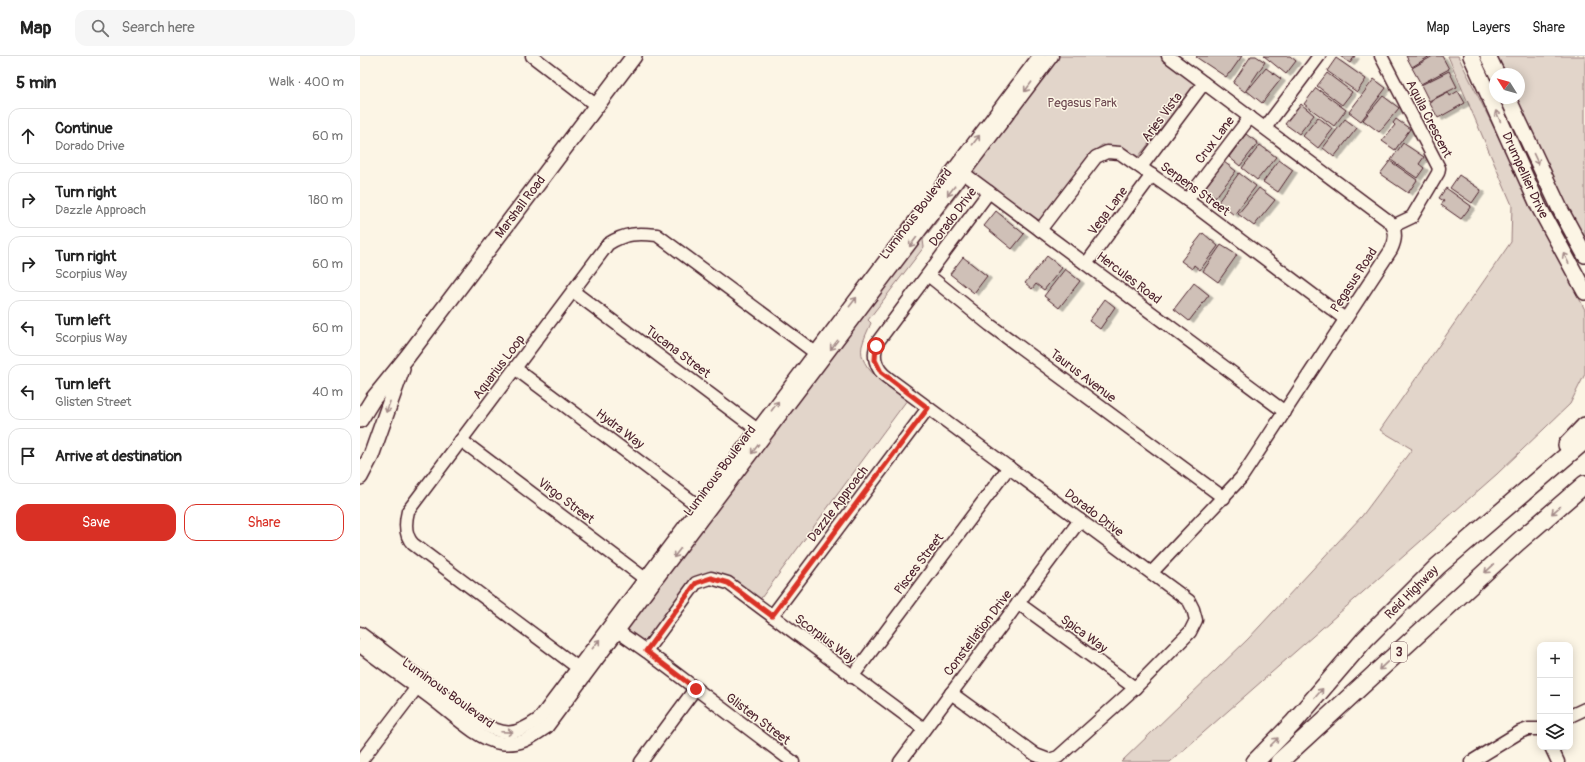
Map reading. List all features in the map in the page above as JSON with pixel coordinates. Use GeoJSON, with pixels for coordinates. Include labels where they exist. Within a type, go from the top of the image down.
{"type":"FeatureCollection","features":[{"type":"Feature","properties":{"kind":"highway"},"geometry":{"type":"LineString","coordinates":[[1438,566],[1457,538],[1573,440],[1585,426]]}},
{"type":"Feature","properties":{"kind":"highway","name":"Reid Highway"},"geometry":{"type":"LineString","coordinates":[[1255,762],[1293,723],[1365,639],[1438,566],[1585,440]]}},
{"type":"Feature","properties":{"kind":"highway","name":"3"},"geometry":{"type":"LineString","coordinates":[[1279,762],[1518,542],[1585,484]]}},
{"type":"Feature","properties":{"kind":"main road","name":"Marshall Road"},"geometry":{"type":"LineString","coordinates":[[360,420],[373,398],[407,357],[634,56]]}},
{"type":"Feature","properties":{"kind":"main road","name":"Drumpellier Drive"},"geometry":{"type":"LineString","coordinates":[[1471,56],[1539,207],[1585,292]]}},
{"type":"Feature","properties":{"kind":"main road"},"geometry":{"type":"LineString","coordinates":[[1488,56],[1494,68]]}},
{"type":"Feature","properties":{"kind":"main road","name":"Drumpellier Drive"},"geometry":{"type":"LineString","coordinates":[[1511,104],[1560,209],[1585,256]]}},
{"type":"Feature","properties":{"kind":"main road","name":"Marshall Road"},"geometry":{"type":"LineString","coordinates":[[360,477],[371,456],[407,357]]}},
{"type":"Feature","properties":{"kind":"street"},"geometry":{"type":"LineString","coordinates":[[532,56],[596,106]]}},
{"type":"Feature","properties":{"kind":"street","name":"Luminous Boulevard"},"geometry":{"type":"LineString","coordinates":[[960,170],[1039,56]]}},
{"type":"Feature","properties":{"kind":"street","name":"Luminous Boulevard"},"geometry":{"type":"LineString","coordinates":[[360,646],[492,730],[513,733],[525,729],[539,719],[583,671],[761,432],[960,170],[1052,56]]}},
{"type":"Feature","properties":{"kind":"street"},"geometry":{"type":"LineString","coordinates":[[1265,128],[1319,56]]}},
{"type":"Feature","properties":{"kind":"street","name":"Aquila Crescent"},"geometry":{"type":"LineString","coordinates":[[1381,56],[1439,168],[1438,173],[1412,217],[1393,226]]}},
{"type":"Feature","properties":{"kind":"street"},"geometry":{"type":"LineString","coordinates":[[1176,58],[1204,83],[1390,222],[1393,226]]}},
{"type":"Feature","properties":{"kind":"street","name":"Aries Vista"},"geometry":{"type":"LineString","coordinates":[[1141,167],[1204,83]]}},
{"type":"Feature","properties":{"kind":"street","name":"Crux Lane"},"geometry":{"type":"LineString","coordinates":[[1188,200],[1250,117]]}},
{"type":"Feature","properties":{"kind":"street","name":"Serpens Street"},"geometry":{"type":"LineString","coordinates":[[1040,230],[1099,155],[1107,152],[1120,153],[1188,200],[1345,319]]}},
{"type":"Feature","properties":{"kind":"street","name":"Hercules Road"},"geometry":{"type":"LineString","coordinates":[[960,170],[1285,412]]}},
{"type":"Feature","properties":{"kind":"street","name":"Vega Lane"},"geometry":{"type":"LineString","coordinates":[[1086,264],[1152,175]]}},
{"type":"Feature","properties":{"kind":"street","name":"Dorado Drive"},"geometry":{"type":"LineString","coordinates":[[951,693],[1036,755],[1049,760],[1058,758],[1135,688],[1190,632],[1196,620],[1189,601],[928,408],[881,372],[876,363],[875,353],[879,340],[989,192]]}},
{"type":"Feature","properties":{"kind":"street","name":"Pegasus Road"},"geometry":{"type":"LineString","coordinates":[[1155,569],[1224,498],[1241,478],[1391,250],[1395,235],[1393,226]]}},
{"type":"Feature","properties":{"kind":"street","name":"Aquarius Loop"},"geometry":{"type":"LineString","coordinates":[[583,671],[409,540],[406,533],[405,522],[408,511],[461,440],[574,292],[608,244],[619,237],[641,233],[657,235],[819,355]]}},
{"type":"Feature","properties":{"kind":"street","name":"Taurus Avenue"},"geometry":{"type":"LineString","coordinates":[[928,275],[990,324],[1224,498]]}},
{"type":"Feature","properties":{"kind":"street","name":"Tucana Street"},"geometry":{"type":"LineString","coordinates":[[574,292],[761,432]]}},
{"type":"Feature","properties":{"kind":"street","name":"Hydra Way"},"geometry":{"type":"LineString","coordinates":[[516,368],[703,510]]}},
{"type":"Feature","properties":{"kind":"street","name":"Dazzle Approach"},"geometry":{"type":"LineString","coordinates":[[772,616],[928,408]]}},
{"type":"Feature","properties":{"kind":"street","name":"Virgo Street"},"geometry":{"type":"LineString","coordinates":[[461,440],[649,582]]}},
{"type":"Feature","properties":{"kind":"street","name":"Pisces Street"},"geometry":{"type":"LineString","coordinates":[[852,677],[1009,467]]}},
{"type":"Feature","properties":{"kind":"street","name":"Constellation Drive"},"geometry":{"type":"LineString","coordinates":[[900,762],[1080,520]]}},
{"type":"Feature","properties":{"kind":"street","name":"Scorpius Way"},"geometry":{"type":"LineString","coordinates":[[646,651],[696,583],[711,578],[728,583],[852,677],[924,729]]}},
{"type":"Feature","properties":{"kind":"street","name":"Spica Way"},"geometry":{"type":"LineString","coordinates":[[1018,604],[1135,688]]}},
{"type":"Feature","properties":{"kind":"street","name":"Glisten Street"},"geometry":{"type":"LineString","coordinates":[[614,629],[646,651],[793,762]]}},
{"type":"Feature","properties":{"kind":"street","name":"Luminous Boulevard"},"geometry":{"type":"LineString","coordinates":[[360,633],[420,684]]}},
{"type":"Feature","properties":{"kind":"street"},"geometry":{"type":"LineString","coordinates":[[360,762],[420,684]]}},
{"type":"Feature","properties":{"kind":"street"},"geometry":{"type":"LineString","coordinates":[[641,762],[696,689]]}},
{"type":"Feature","properties":{"kind":"street"},"geometry":{"type":"LineString","coordinates":[[1573,715],[1585,709]]}},
{"type":"Feature","properties":{"kind":"street"},"geometry":{"type":"LineString","coordinates":[[1471,762],[1520,732],[1528,729],[1537,729]]}},
{"type":"Feature","properties":{"kind":"street"},"geometry":{"type":"LineString","coordinates":[[1552,750],[1558,762]]}},
{"type":"Feature","properties":{"kind":"green space","name":"Pegasus Park"},"geometry":{"type":"Polygon","coordinates":[[[1058,56],[1161,56],[1198,82],[1138,157],[1122,147],[1102,145],[1092,153],[1040,223],[971,173],[1058,56]]]}},
{"type":"Feature","properties":{"kind":"green space"},"geometry":{"type":"Polygon","coordinates":[[[1448,56],[1458,56],[1585,310],[1585,374],[1570,404],[1497,474],[1170,762],[1121,762],[1248,639],[1362,516],[1412,449],[1380,430],[1511,242],[1512,205],[1448,56]]]}},
{"type":"Feature","properties":{"kind":"green space"},"geometry":{"type":"Polygon","coordinates":[[[1489,56],[1585,56],[1585,255],[1511,104],[1525,104],[1525,68],[1494,68],[1489,56]]]}},
{"type":"Feature","properties":{"kind":"green space"},"geometry":{"type":"Polygon","coordinates":[[[959,179],[965,184],[923,240],[924,247],[868,320],[871,323],[862,346],[862,354],[865,362],[870,370],[884,384],[907,400],[756,605],[728,583],[696,583],[646,651],[618,631],[959,179]]]}},
{"type":"Feature","properties":{"kind":"building"},"geometry":{"type":"Polygon","coordinates":[[[1242,56],[1226,77],[1196,57],[1242,56]]]}},
{"type":"Feature","properties":{"kind":"building"},"geometry":{"type":"Polygon","coordinates":[[[1251,56],[1256,56],[1265,62],[1245,92],[1233,83],[1251,56]]]}},
{"type":"Feature","properties":{"kind":"building"},"geometry":{"type":"Polygon","coordinates":[[[1264,56],[1290,56],[1296,61],[1286,74],[1264,56]]]}},
{"type":"Feature","properties":{"kind":"building"},"geometry":{"type":"Polygon","coordinates":[[[1340,56],[1355,56],[1350,63],[1340,56]]]}},
{"type":"Feature","properties":{"kind":"building"},"geometry":{"type":"Polygon","coordinates":[[[1406,56],[1430,56],[1412,67],[1406,56]]]}},
{"type":"Feature","properties":{"kind":"building"},"geometry":{"type":"Polygon","coordinates":[[[1433,56],[1442,56],[1449,69],[1421,84],[1412,68],[1433,56]]]}},
{"type":"Feature","properties":{"kind":"building"},"geometry":{"type":"Polygon","coordinates":[[[1336,58],[1366,79],[1357,92],[1327,71],[1336,58]]]}},
{"type":"Feature","properties":{"kind":"building"},"geometry":{"type":"Polygon","coordinates":[[[1266,68],[1281,79],[1262,103],[1247,91],[1266,68]]]}},
{"type":"Feature","properties":{"kind":"building"},"geometry":{"type":"Polygon","coordinates":[[[1449,71],[1457,87],[1429,101],[1421,85],[1449,71]]]}},
{"type":"Feature","properties":{"kind":"building"},"geometry":{"type":"Polygon","coordinates":[[[1327,73],[1352,92],[1342,105],[1317,86],[1327,73]]]}},
{"type":"Feature","properties":{"kind":"building"},"geometry":{"type":"Polygon","coordinates":[[[1374,79],[1386,88],[1361,121],[1349,112],[1374,79]]]}},
{"type":"Feature","properties":{"kind":"building"},"geometry":{"type":"Polygon","coordinates":[[[1316,88],[1346,110],[1334,126],[1304,104],[1316,88]]]}},
{"type":"Feature","properties":{"kind":"building"},"geometry":{"type":"Polygon","coordinates":[[[1458,91],[1465,103],[1438,118],[1429,102],[1448,92],[1450,96],[1458,91]]]}},
{"type":"Feature","properties":{"kind":"building"},"geometry":{"type":"Polygon","coordinates":[[[1383,96],[1399,108],[1379,132],[1363,120],[1383,96]]]}},
{"type":"Feature","properties":{"kind":"building"},"geometry":{"type":"Polygon","coordinates":[[[1301,104],[1314,115],[1299,134],[1285,124],[1301,104]]]}},
{"type":"Feature","properties":{"kind":"building"},"geometry":{"type":"Polygon","coordinates":[[[1318,117],[1333,129],[1318,148],[1303,136],[1318,117]]]}},
{"type":"Feature","properties":{"kind":"building"},"geometry":{"type":"Polygon","coordinates":[[[1345,119],[1357,128],[1334,157],[1323,148],[1345,119]]]}},
{"type":"Feature","properties":{"kind":"building"},"geometry":{"type":"Polygon","coordinates":[[[1396,119],[1410,129],[1395,150],[1382,141],[1395,125],[1393,123],[1396,119]]]}},
{"type":"Feature","properties":{"kind":"building"},"geometry":{"type":"Polygon","coordinates":[[[1246,134],[1258,143],[1240,166],[1229,157],[1246,134]]]}},
{"type":"Feature","properties":{"kind":"building"},"geometry":{"type":"Polygon","coordinates":[[[1403,143],[1424,157],[1419,164],[1424,168],[1417,178],[1391,160],[1403,143]]]}},
{"type":"Feature","properties":{"kind":"building"},"geometry":{"type":"Polygon","coordinates":[[[1260,145],[1276,157],[1257,180],[1242,168],[1260,145]]]}},
{"type":"Feature","properties":{"kind":"building"},"geometry":{"type":"Polygon","coordinates":[[[1279,160],[1293,170],[1278,192],[1263,182],[1279,160]]]}},
{"type":"Feature","properties":{"kind":"building"},"geometry":{"type":"Polygon","coordinates":[[[1390,161],[1417,180],[1408,193],[1380,174],[1390,161]]]}},
{"type":"Feature","properties":{"kind":"building"},"geometry":{"type":"Polygon","coordinates":[[[1224,162],[1236,171],[1215,198],[1211,194],[1208,197],[1202,192],[1224,162]]]}},
{"type":"Feature","properties":{"kind":"building"},"geometry":{"type":"Polygon","coordinates":[[[1239,173],[1256,186],[1234,215],[1218,202],[1239,173]]]}},
{"type":"Feature","properties":{"kind":"building"},"geometry":{"type":"Polygon","coordinates":[[[1459,175],[1481,190],[1472,203],[1450,188],[1459,175]]]}},
{"type":"Feature","properties":{"kind":"building"},"geometry":{"type":"Polygon","coordinates":[[[1259,188],[1275,200],[1254,226],[1238,214],[1259,188]]]}},
{"type":"Feature","properties":{"kind":"building"},"geometry":{"type":"Polygon","coordinates":[[[1446,188],[1471,206],[1461,219],[1441,205],[1444,201],[1439,198],[1446,188]]]}},
{"type":"Feature","properties":{"kind":"building"},"geometry":{"type":"Polygon","coordinates":[[[996,211],[1024,234],[1012,249],[984,226],[996,211]]]}},
{"type":"Feature","properties":{"kind":"building"},"geometry":{"type":"Polygon","coordinates":[[[1203,233],[1218,246],[1200,270],[1194,265],[1192,269],[1181,261],[1203,233]]]}},
{"type":"Feature","properties":{"kind":"building"},"geometry":{"type":"Polygon","coordinates":[[[1221,245],[1237,255],[1218,282],[1203,271],[1221,245]]]}},
{"type":"Feature","properties":{"kind":"building"},"geometry":{"type":"Polygon","coordinates":[[[1047,256],[1062,268],[1044,290],[1036,284],[1032,289],[1025,283],[1047,256]]]}},
{"type":"Feature","properties":{"kind":"building"},"geometry":{"type":"Polygon","coordinates":[[[963,257],[987,276],[974,293],[950,274],[963,257]]]}},
{"type":"Feature","properties":{"kind":"building"},"geometry":{"type":"Polygon","coordinates":[[[1065,269],[1080,281],[1059,308],[1044,296],[1065,269]]]}},
{"type":"Feature","properties":{"kind":"building"},"geometry":{"type":"Polygon","coordinates":[[[1194,283],[1209,295],[1189,321],[1174,309],[1194,283]]]}},
{"type":"Feature","properties":{"kind":"building"},"geometry":{"type":"Polygon","coordinates":[[[1105,299],[1115,307],[1100,329],[1089,321],[1105,299]]]}},
{"type":"Feature","properties":{"kind":"route"},"geometry":{"type":"LineString","coordinates":[[696,689],[646,651],[696,583],[711,578],[728,583],[772,616],[928,408],[881,372],[875,360],[876,346]]}}]}
